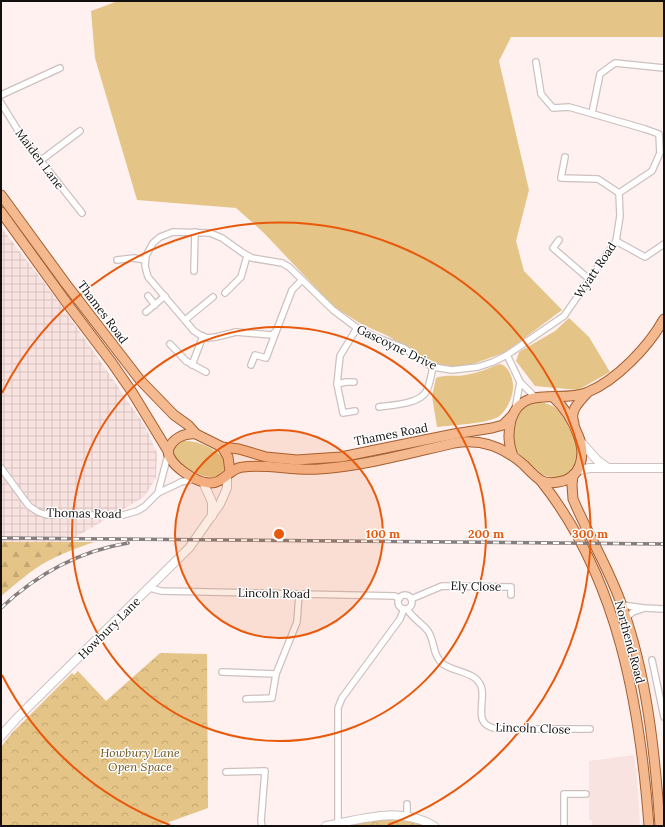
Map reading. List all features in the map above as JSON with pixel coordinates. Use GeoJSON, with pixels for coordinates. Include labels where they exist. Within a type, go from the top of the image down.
{"type":"FeatureCollection","features":[{"type":"Feature","properties":{"kind":"main road","name":"Thames Road"},"geometry":{"type":"LineString","coordinates":[[1,195],[66,284],[140,380],[174,415],[188,425],[196,434],[222,447],[239,449],[266,457],[282,459],[297,460],[341,456],[497,427],[503,424],[525,401],[535,397]]}},
{"type":"Feature","properties":{"kind":"main road","name":"Thames Road"},"geometry":{"type":"LineString","coordinates":[[1,212],[132,392],[174,464],[200,480],[210,483],[217,482],[237,468],[250,466],[303,470],[338,467],[470,441],[494,445],[513,456],[541,481]]}},
{"type":"Feature","properties":{"kind":"main road"},"geometry":{"type":"LineString","coordinates":[[541,481],[550,483],[564,481],[576,473],[583,453],[582,442],[573,420],[573,411],[578,402],[588,392],[609,379],[632,361],[654,335],[664,318]]}},
{"type":"Feature","properties":{"kind":"main road"},"geometry":{"type":"LineString","coordinates":[[535,397],[574,396],[588,392]]}},
{"type":"Feature","properties":{"kind":"main road"},"geometry":{"type":"LineString","coordinates":[[553,397],[562,407],[576,429]]}},
{"type":"Feature","properties":{"kind":"main road"},"geometry":{"type":"LineString","coordinates":[[513,456],[508,433],[514,412]]}},
{"type":"Feature","properties":{"kind":"main road"},"geometry":{"type":"LineString","coordinates":[[168,453],[172,442],[180,436],[186,434],[196,434]]}},
{"type":"Feature","properties":{"kind":"main road"},"geometry":{"type":"LineString","coordinates":[[222,447],[228,457],[229,473]]}},
{"type":"Feature","properties":{"kind":"main road","name":"Northend Road"},"geometry":{"type":"LineString","coordinates":[[576,473],[572,485],[573,499],[612,580],[626,618],[636,655],[660,772],[660,826]]}},
{"type":"Feature","properties":{"kind":"main road","name":"Northend Road"},"geometry":{"type":"LineString","coordinates":[[541,481],[565,513],[596,572],[617,631],[628,676],[639,734],[648,826]]}},
{"type":"Feature","properties":{"kind":"street"},"geometry":{"type":"LineString","coordinates":[[536,62],[541,94],[553,108],[569,107],[659,134],[660,153],[652,171],[619,194],[598,178],[561,178],[565,157]]}},
{"type":"Feature","properties":{"kind":"street"},"geometry":{"type":"LineString","coordinates":[[592,113],[600,74],[615,63],[664,68]]}},
{"type":"Feature","properties":{"kind":"street"},"geometry":{"type":"LineString","coordinates":[[1,95],[60,68]]}},
{"type":"Feature","properties":{"kind":"street","name":"Maiden Lane"},"geometry":{"type":"LineString","coordinates":[[1,103],[22,137],[82,213]]}},
{"type":"Feature","properties":{"kind":"street"},"geometry":{"type":"LineString","coordinates":[[40,161],[80,132]]}},
{"type":"Feature","properties":{"kind":"street","name":"Wyatt Road"},"geometry":{"type":"LineString","coordinates":[[506,355],[564,316],[616,240],[620,216],[619,194]]}},
{"type":"Feature","properties":{"kind":"street"},"geometry":{"type":"LineString","coordinates":[[225,293],[241,277],[247,256],[228,242],[210,233],[173,232],[160,237],[150,247],[145,266],[148,277],[194,331],[202,336],[212,338],[236,332],[272,335],[275,332]]}},
{"type":"Feature","properties":{"kind":"street"},"geometry":{"type":"LineString","coordinates":[[194,271],[195,232]]}},
{"type":"Feature","properties":{"kind":"street"},"geometry":{"type":"LineString","coordinates":[[559,240],[553,248],[589,279]]}},
{"type":"Feature","properties":{"kind":"street"},"geometry":{"type":"LineString","coordinates":[[616,240],[645,257],[664,244]]}},
{"type":"Feature","properties":{"kind":"street","name":"Gascoyne Drive"},"geometry":{"type":"LineString","coordinates":[[247,256],[258,260],[282,263],[289,267],[333,310],[357,328],[404,348],[423,362],[433,367],[452,370],[470,369],[485,365],[506,355]]}},
{"type":"Feature","properties":{"kind":"street"},"geometry":{"type":"LineString","coordinates":[[117,260],[134,258],[146,260]]}},
{"type":"Feature","properties":{"kind":"street"},"geometry":{"type":"LineString","coordinates":[[251,365],[255,354],[266,358],[292,290],[302,280]]}},
{"type":"Feature","properties":{"kind":"street"},"geometry":{"type":"LineString","coordinates":[[148,296],[155,304]]}},
{"type":"Feature","properties":{"kind":"street"},"geometry":{"type":"LineString","coordinates":[[146,312],[165,296]]}},
{"type":"Feature","properties":{"kind":"street"},"geometry":{"type":"LineString","coordinates":[[186,320],[213,297]]}},
{"type":"Feature","properties":{"kind":"street"},"geometry":{"type":"LineString","coordinates":[[355,411],[343,413],[337,384],[340,356],[357,328]]}},
{"type":"Feature","properties":{"kind":"street"},"geometry":{"type":"LineString","coordinates":[[192,365],[202,336]]}},
{"type":"Feature","properties":{"kind":"street"},"geometry":{"type":"LineString","coordinates":[[170,344],[186,361],[206,372]]}},
{"type":"Feature","properties":{"kind":"street"},"geometry":{"type":"LineString","coordinates":[[506,355],[520,382],[535,397]]}},
{"type":"Feature","properties":{"kind":"street"},"geometry":{"type":"LineString","coordinates":[[379,407],[413,401],[421,398],[428,388],[433,367]]}},
{"type":"Feature","properties":{"kind":"street"},"geometry":{"type":"LineString","coordinates":[[337,384],[354,382]]}},
{"type":"Feature","properties":{"kind":"street"},"geometry":{"type":"LineString","coordinates":[[514,412],[520,382]]}},
{"type":"Feature","properties":{"kind":"street"},"geometry":{"type":"LineString","coordinates":[[582,442],[597,460],[608,468]]}},
{"type":"Feature","properties":{"kind":"street","name":"Thomas Road"},"geometry":{"type":"LineString","coordinates":[[158,493],[168,461],[168,453]]}},
{"type":"Feature","properties":{"kind":"street","name":"Thomas Road"},"geometry":{"type":"LineString","coordinates":[[1,468],[29,506],[38,512],[47,515],[123,515],[144,507],[158,493],[181,482],[200,480]]}},
{"type":"Feature","properties":{"kind":"street"},"geometry":{"type":"LineString","coordinates":[[576,473],[590,468],[664,468]]}},
{"type":"Feature","properties":{"kind":"street","name":"Howbury Lane"},"geometry":{"type":"LineString","coordinates":[[1,736],[16,719],[189,548],[220,504],[227,488],[229,473]]}},
{"type":"Feature","properties":{"kind":"street"},"geometry":{"type":"LineString","coordinates":[[200,480],[212,502],[212,516]]}},
{"type":"Feature","properties":{"kind":"street","name":"Ely Close"},"geometry":{"type":"LineString","coordinates":[[412,599],[442,586],[511,587],[511,595]]}},
{"type":"Feature","properties":{"kind":"street","name":"Lincoln Road"},"geometry":{"type":"LineString","coordinates":[[150,588],[161,591],[395,596],[399,599],[406,595],[412,599]]}},
{"type":"Feature","properties":{"kind":"street"},"geometry":{"type":"LineString","coordinates":[[246,699],[272,698],[276,674],[297,622],[299,594]]}},
{"type":"Feature","properties":{"kind":"street"},"geometry":{"type":"LineString","coordinates":[[399,599],[399,605],[406,609]]}},
{"type":"Feature","properties":{"kind":"street"},"geometry":{"type":"LineString","coordinates":[[338,824],[338,708],[342,698],[406,609],[411,606],[412,599]]}},
{"type":"Feature","properties":{"kind":"street"},"geometry":{"type":"LineString","coordinates":[[622,606],[664,609]]}},
{"type":"Feature","properties":{"kind":"street"},"geometry":{"type":"LineString","coordinates":[[626,618],[633,612],[644,608]]}},
{"type":"Feature","properties":{"kind":"street","name":"Lincoln Close"},"geometry":{"type":"LineString","coordinates":[[406,609],[428,631],[432,638],[434,652],[438,659],[444,665],[469,675],[479,684],[482,690],[481,719],[486,726],[498,729],[590,729]]}},
{"type":"Feature","properties":{"kind":"street"},"geometry":{"type":"LineString","coordinates":[[652,660],[664,717]]}},
{"type":"Feature","properties":{"kind":"street"},"geometry":{"type":"LineString","coordinates":[[222,672],[276,674]]}},
{"type":"Feature","properties":{"kind":"street"},"geometry":{"type":"LineString","coordinates":[[226,772],[265,771],[261,821],[262,826]]}},
{"type":"Feature","properties":{"kind":"street"},"geometry":{"type":"LineString","coordinates":[[564,826],[564,794],[586,794]]}},
{"type":"Feature","properties":{"kind":"street"},"geometry":{"type":"LineString","coordinates":[[407,804],[407,816]]}},
{"type":"Feature","properties":{"kind":"street"},"geometry":{"type":"LineString","coordinates":[[326,826],[370,817],[398,815],[407,816],[434,826]]}},
{"type":"Feature","properties":{"kind":"shaded area"},"geometry":{"type":"Polygon","coordinates":[[[1,227],[58,301],[94,352],[145,426],[157,453],[156,478],[144,497],[1,581],[1,227]]]}},
{"type":"Feature","properties":{"kind":"shaded area"},"geometry":{"type":"Polygon","coordinates":[[[634,755],[640,826],[592,826],[592,820],[589,820],[589,761],[634,755]]]}},
{"type":"Feature","properties":{"kind":"green space"},"geometry":{"type":"Polygon","coordinates":[[[118,1],[664,1],[664,37],[511,37],[499,61],[529,190],[516,241],[524,271],[562,310],[506,352],[473,364],[452,367],[430,363],[388,336],[361,324],[333,306],[264,233],[236,208],[137,200],[95,58],[91,11],[118,1]]]}},
{"type":"Feature","properties":{"kind":"green space"},"geometry":{"type":"Polygon","coordinates":[[[569,318],[589,337],[610,372],[578,390],[535,386],[516,361],[519,352],[555,331],[569,318]]]}},
{"type":"Feature","properties":{"kind":"green space"},"geometry":{"type":"Polygon","coordinates":[[[499,364],[508,369],[513,385],[513,392],[510,400],[501,415],[485,421],[469,424],[437,427],[432,396],[436,378],[443,376],[461,376],[482,371],[499,364]]]}},
{"type":"Feature","properties":{"kind":"green space"},"geometry":{"type":"Polygon","coordinates":[[[540,402],[553,406],[557,409],[570,430],[576,444],[578,454],[575,466],[572,471],[561,476],[549,477],[543,475],[523,458],[514,447],[512,437],[516,420],[525,407],[540,402]]]}},
{"type":"Feature","properties":{"kind":"green space"},"geometry":{"type":"Polygon","coordinates":[[[183,441],[200,443],[216,451],[224,459],[224,470],[215,477],[207,477],[182,465],[176,459],[174,453],[175,447],[183,441]]]}},
{"type":"Feature","properties":{"kind":"green space"},"geometry":{"type":"Polygon","coordinates":[[[1,542],[94,542],[54,558],[24,577],[1,596],[1,542]]]}},
{"type":"Feature","properties":{"kind":"green space","name":"Howbury Lane Open Space"},"geometry":{"type":"Polygon","coordinates":[[[160,653],[207,654],[208,808],[158,826],[1,826],[1,747],[11,734],[72,673],[74,675],[78,671],[106,701],[160,653]]]}},
{"type":"Feature","properties":{"kind":"green space"},"geometry":{"type":"Polygon","coordinates":[[[392,817],[402,817],[427,826],[344,826],[392,817]]]}},
{"type":"Feature","properties":{"kind":"railway"},"geometry":{"type":"LineString","coordinates":[[1,538],[664,544]]}},
{"type":"Feature","properties":{"kind":"railway"},"geometry":{"type":"LineString","coordinates":[[1,608],[29,585],[60,566],[93,552],[128,543]]}}]}
